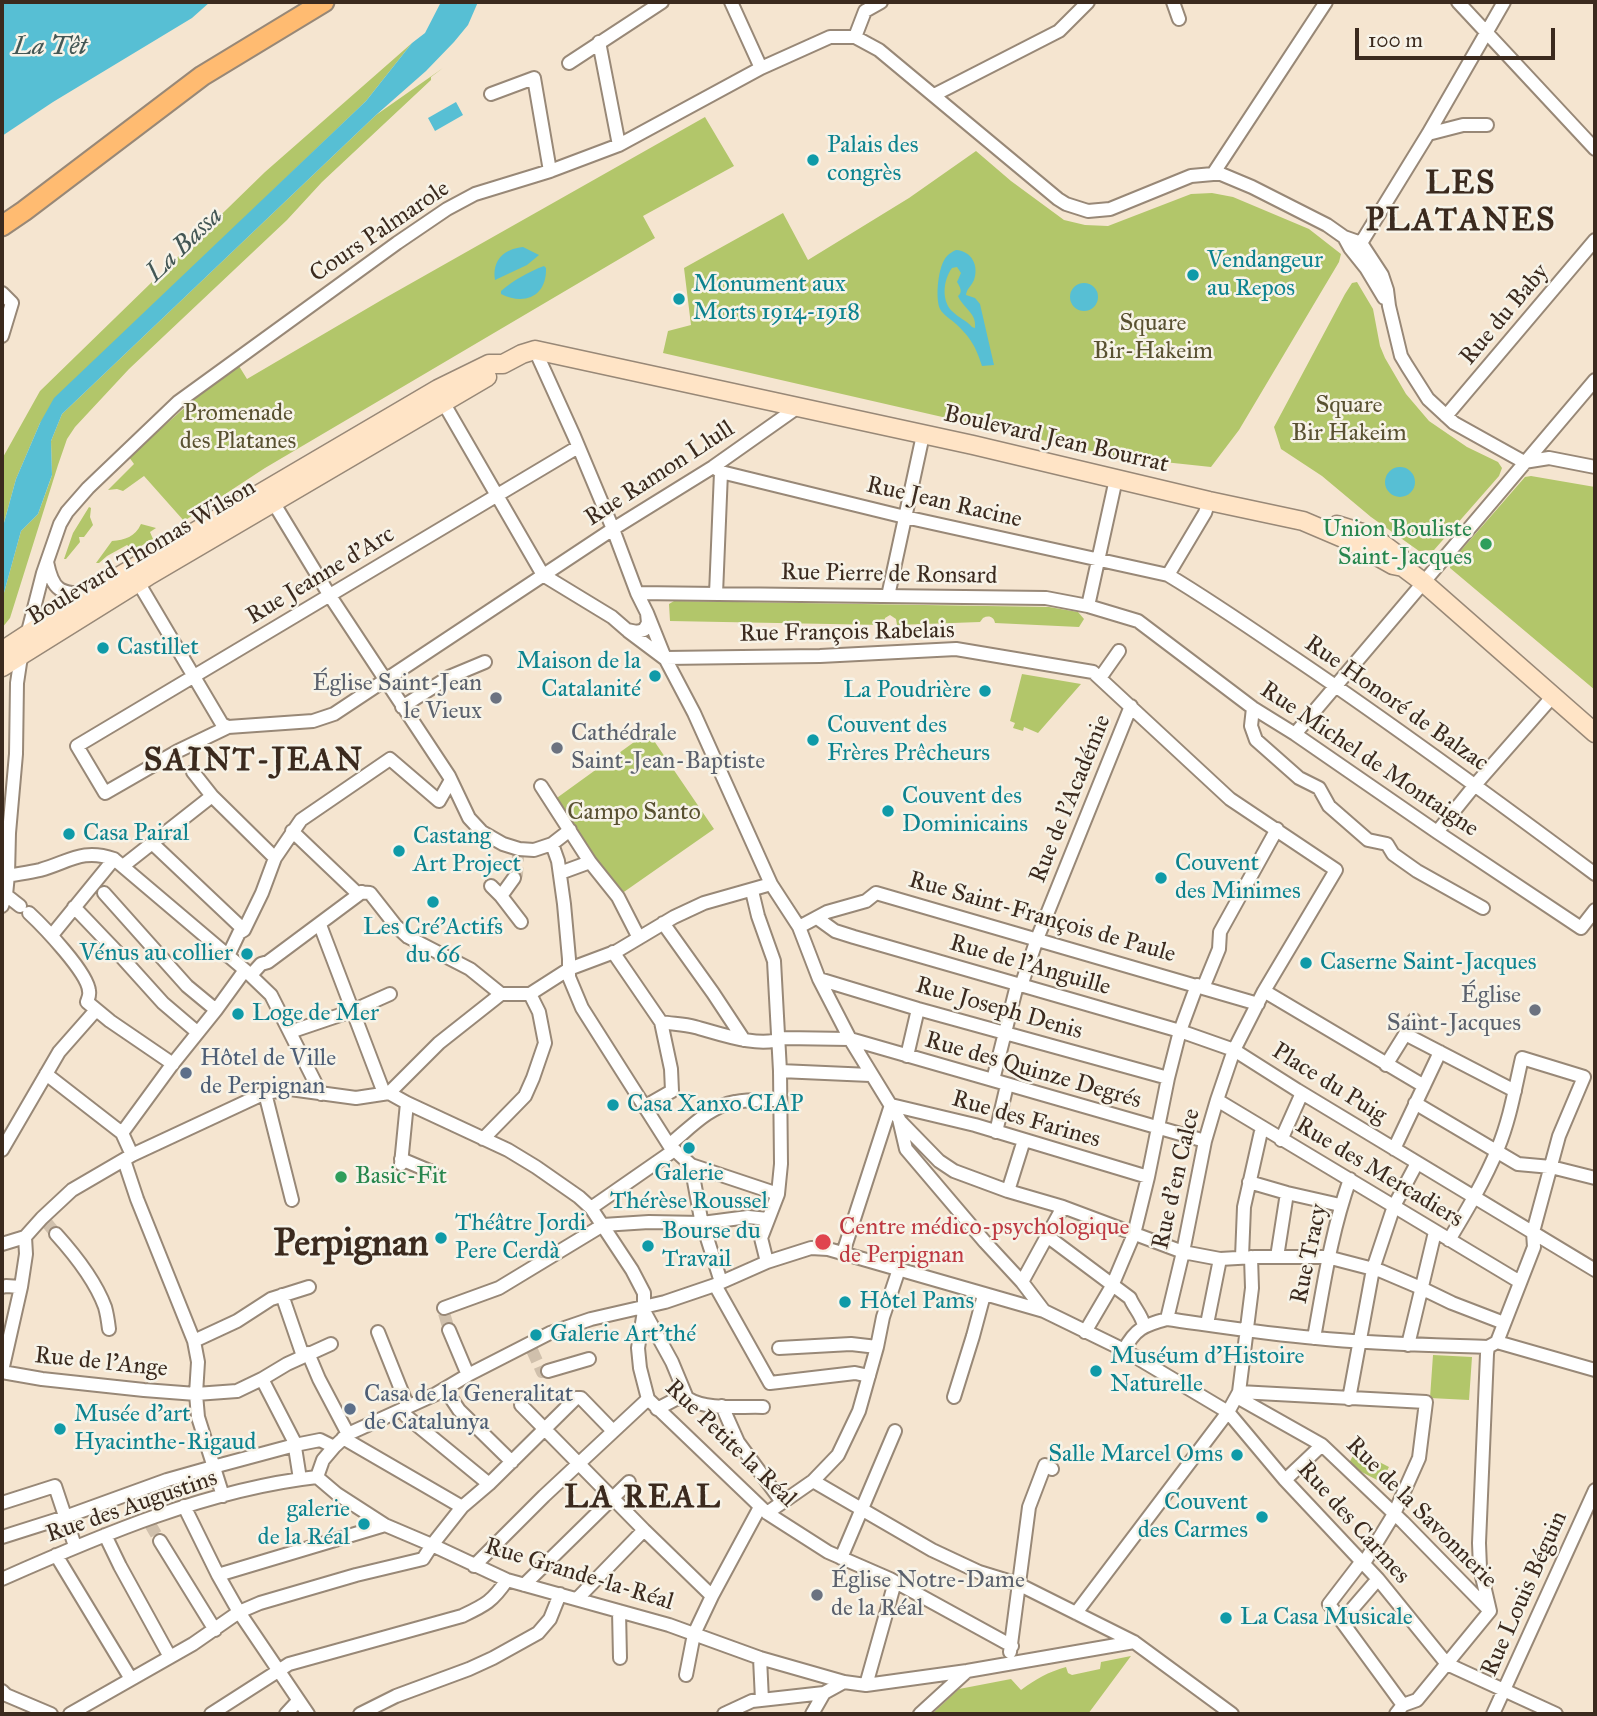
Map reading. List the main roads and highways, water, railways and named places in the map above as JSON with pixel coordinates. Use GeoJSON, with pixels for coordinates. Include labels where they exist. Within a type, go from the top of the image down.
{"type":"FeatureCollection","features":[{"type":"Feature","properties":{"kind":"main road"},"geometry":{"type":"LineString","coordinates":[[2,226],[202,76],[324,2]]}},
{"type":"Feature","properties":{"kind":"main road","name":"Boulevard Thomas Wilson"},"geometry":{"type":"LineString","coordinates":[[23,645],[138,582],[438,389],[489,364],[503,363],[536,350],[798,407]]}},
{"type":"Feature","properties":{"kind":"main road","name":"Boulevard Thomas Wilson"},"geometry":{"type":"LineString","coordinates":[[23,645],[54,615],[89,594],[443,402],[496,372],[503,363]]}},
{"type":"Feature","properties":{"kind":"main road","name":"Boulevard Jean Bourrat"},"geometry":{"type":"LineString","coordinates":[[798,407],[1209,501],[1303,521],[1325,521],[1372,536],[1400,557],[1403,567],[1595,733]]}},
{"type":"Feature","properties":{"kind":"main road"},"geometry":{"type":"LineString","coordinates":[[2,651],[23,645]]}},
{"type":"Feature","properties":{"kind":"main road"},"geometry":{"type":"LineString","coordinates":[[2,667],[23,645]]}},
{"type":"Feature","properties":{"kind":"water","name":"La Têt"},"geometry":{"type":"Polygon","coordinates":[[[2,2],[210,2],[192,18],[2,136],[2,2]]]}},
{"type":"Feature","properties":{"kind":"water"},"geometry":{"type":"Polygon","coordinates":[[[441,2],[478,2],[468,25],[426,71],[376,115],[62,414],[51,441],[52,475],[38,514],[21,531],[2,600],[2,530],[16,479],[54,398],[366,101],[412,43],[425,33],[441,2]]]}},
{"type":"Feature","properties":{"kind":"water"},"geometry":{"type":"Polygon","coordinates":[[[456,102],[463,115],[435,131],[428,118],[456,102]]]}},
{"type":"Feature","properties":{"kind":"water"},"geometry":{"type":"Polygon","coordinates":[[[523,247],[539,255],[527,265],[495,280],[495,267],[501,257],[510,250],[523,247]]]}},
{"type":"Feature","properties":{"kind":"water"},"geometry":{"type":"Polygon","coordinates":[[[956,250],[970,256],[975,265],[974,280],[966,295],[975,298],[980,304],[994,365],[982,366],[969,338],[940,309],[940,274],[944,260],[956,250]],[[957,267],[952,268],[945,285],[945,297],[949,308],[975,328],[972,314],[958,296],[961,291],[957,282],[961,273],[957,267]]]}},
{"type":"Feature","properties":{"kind":"water"},"geometry":{"type":"Polygon","coordinates":[[[544,266],[543,286],[533,296],[518,299],[501,294],[501,291],[516,280],[544,266]]]}},
{"type":"Feature","properties":{"kind":"water"},"geometry":{"type":"Polygon","coordinates":[[[1084,283],[1094,287],[1098,297],[1094,307],[1084,311],[1074,307],[1070,297],[1074,287],[1084,283]]]}},
{"type":"Feature","properties":{"kind":"water"},"geometry":{"type":"Polygon","coordinates":[[[1400,467],[1411,471],[1415,482],[1411,493],[1400,497],[1389,493],[1385,482],[1389,471],[1400,467]]]}},
{"type":"Feature","properties":{"kind":"tunnel"},"geometry":{"type":"LineString","coordinates":[[514,878],[517,875],[518,855]]}},
{"type":"Feature","properties":{"kind":"tunnel"},"geometry":{"type":"LineString","coordinates":[[47,1223],[56,1234]]}},
{"type":"Feature","properties":{"kind":"tunnel"},"geometry":{"type":"LineString","coordinates":[[444,1313],[449,1330]]}},
{"type":"Feature","properties":{"kind":"tunnel"},"geometry":{"type":"LineString","coordinates":[[532,1350],[542,1372],[548,1371]]}},
{"type":"Feature","properties":{"kind":"tunnel"},"geometry":{"type":"LineString","coordinates":[[150,1524],[160,1541]]}},
{"type":"Feature","properties":{"kind":"place","name":"Palais des congrès"},"geometry":{"type":"Point","coordinates":[813,160]}},
{"type":"Feature","properties":{"kind":"place","name":"Vendangeur au Repos"},"geometry":{"type":"Point","coordinates":[1193,275]}},
{"type":"Feature","properties":{"kind":"place","name":"Monument aux Morts 1914-1918"},"geometry":{"type":"Point","coordinates":[679,299]}},
{"type":"Feature","properties":{"kind":"place","name":"Union Bouliste Saint-Jacques"},"geometry":{"type":"Point","coordinates":[1486,544]}},
{"type":"Feature","properties":{"kind":"place","name":"Castillet"},"geometry":{"type":"Point","coordinates":[103,648]}},
{"type":"Feature","properties":{"kind":"place","name":"Maison de la Catalanité"},"geometry":{"type":"Point","coordinates":[655,676]}},
{"type":"Feature","properties":{"kind":"place","name":"La Poudrière"},"geometry":{"type":"Point","coordinates":[985,691]}},
{"type":"Feature","properties":{"kind":"place","name":"Église Saint-Jean le Vieux"},"geometry":{"type":"Point","coordinates":[496,698]}},
{"type":"Feature","properties":{"kind":"place","name":"Couvent des Frères Prêcheurs"},"geometry":{"type":"Point","coordinates":[813,740]}},
{"type":"Feature","properties":{"kind":"place","name":"Cathédrale Saint-Jean-Baptiste"},"geometry":{"type":"Point","coordinates":[557,748]}},
{"type":"Feature","properties":{"kind":"place","name":"Couvent des Dominicains"},"geometry":{"type":"Point","coordinates":[888,811]}},
{"type":"Feature","properties":{"kind":"place","name":"Casa Pairal"},"geometry":{"type":"Point","coordinates":[69,834]}},
{"type":"Feature","properties":{"kind":"place","name":"Castang Art Project"},"geometry":{"type":"Point","coordinates":[399,851]}},
{"type":"Feature","properties":{"kind":"place","name":"Couvent des Minimes"},"geometry":{"type":"Point","coordinates":[1161,878]}},
{"type":"Feature","properties":{"kind":"place","name":"Les Cré'Actifs du 66"},"geometry":{"type":"Point","coordinates":[433,902]}},
{"type":"Feature","properties":{"kind":"place","name":"Vénus au collier"},"geometry":{"type":"Point","coordinates":[247,954]}},
{"type":"Feature","properties":{"kind":"place","name":"Caserne Saint-Jacques"},"geometry":{"type":"Point","coordinates":[1306,963]}},
{"type":"Feature","properties":{"kind":"place","name":"Église Saint-Jacques"},"geometry":{"type":"Point","coordinates":[1535,1010]}},
{"type":"Feature","properties":{"kind":"place","name":"Loge de Mer"},"geometry":{"type":"Point","coordinates":[238,1014]}},
{"type":"Feature","properties":{"kind":"place","name":"Hôtel de Ville de Perpignan"},"geometry":{"type":"Point","coordinates":[186,1073]}},
{"type":"Feature","properties":{"kind":"place","name":"Casa Xanxo CIAP"},"geometry":{"type":"Point","coordinates":[613,1105]}},
{"type":"Feature","properties":{"kind":"place","name":"Galerie Thérèse Roussel"},"geometry":{"type":"Point","coordinates":[689,1148]}},
{"type":"Feature","properties":{"kind":"place","name":"Basic-Fit"},"geometry":{"type":"Point","coordinates":[341,1177]}},
{"type":"Feature","properties":{"kind":"place","name":"Théâtre Jordi Pere Cerdà"},"geometry":{"type":"Point","coordinates":[441,1238]}},
{"type":"Feature","properties":{"kind":"place","name":"Centre médico-psychologique de Perpignan"},"geometry":{"type":"Point","coordinates":[823,1242]}},
{"type":"Feature","properties":{"kind":"place","name":"Bourse du Travail"},"geometry":{"type":"Point","coordinates":[648,1246]}},
{"type":"Feature","properties":{"kind":"place","name":"Hôtel Pams"},"geometry":{"type":"Point","coordinates":[845,1302]}},
{"type":"Feature","properties":{"kind":"place","name":"Galerie Art'thé"},"geometry":{"type":"Point","coordinates":[536,1335]}},
{"type":"Feature","properties":{"kind":"place","name":"Muséum d’Histoire Naturelle"},"geometry":{"type":"Point","coordinates":[1096,1371]}},
{"type":"Feature","properties":{"kind":"place","name":"Casa de la Generalitat de Catalunya"},"geometry":{"type":"Point","coordinates":[350,1409]}},
{"type":"Feature","properties":{"kind":"place","name":"Musée d'art Hyacinthe-Rigaud"},"geometry":{"type":"Point","coordinates":[60,1429]}},
{"type":"Feature","properties":{"kind":"place","name":"Salle Marcel Oms"},"geometry":{"type":"Point","coordinates":[1237,1455]}},
{"type":"Feature","properties":{"kind":"place","name":"Couvent des Carmes"},"geometry":{"type":"Point","coordinates":[1262,1517]}},
{"type":"Feature","properties":{"kind":"place","name":"galerie de la Réal"},"geometry":{"type":"Point","coordinates":[364,1524]}},
{"type":"Feature","properties":{"kind":"place","name":"Église Notre-Dame de la Réal"},"geometry":{"type":"Point","coordinates":[817,1595]}},
{"type":"Feature","properties":{"kind":"place","name":"La Casa Musicale"},"geometry":{"type":"Point","coordinates":[1226,1618]}},
{"type":"Feature","properties":{"kind":"district","name":"LES PLATANES"},"geometry":{"type":"Point","coordinates":[1461,204]}},
{"type":"Feature","properties":{"kind":"district","name":"SAINT-JEAN"},"geometry":{"type":"Point","coordinates":[254,762]}},
{"type":"Feature","properties":{"kind":"district","name":"Perpignan"},"geometry":{"type":"Point","coordinates":[351,1246]}},
{"type":"Feature","properties":{"kind":"district","name":"LA REAL"},"geometry":{"type":"Point","coordinates":[643,1499]}},
{"type":"Feature","properties":{"kind":"water label","name":"La Bassa"},"geometry":{"type":"Point","coordinates":[185,245]}},
{"type":"Feature","properties":{"kind":"park label","name":"Square Bir-Hakeim"},"geometry":{"type":"Point","coordinates":[1153,338]}},
{"type":"Feature","properties":{"kind":"park label","name":"Square Bir Hakeim"},"geometry":{"type":"Point","coordinates":[1349,420]}},
{"type":"Feature","properties":{"kind":"park label","name":"Promenade des Platanes"},"geometry":{"type":"Point","coordinates":[238,428]}},
{"type":"Feature","properties":{"kind":"park label","name":"Campo Santo"},"geometry":{"type":"Point","coordinates":[634,813]}}]}
